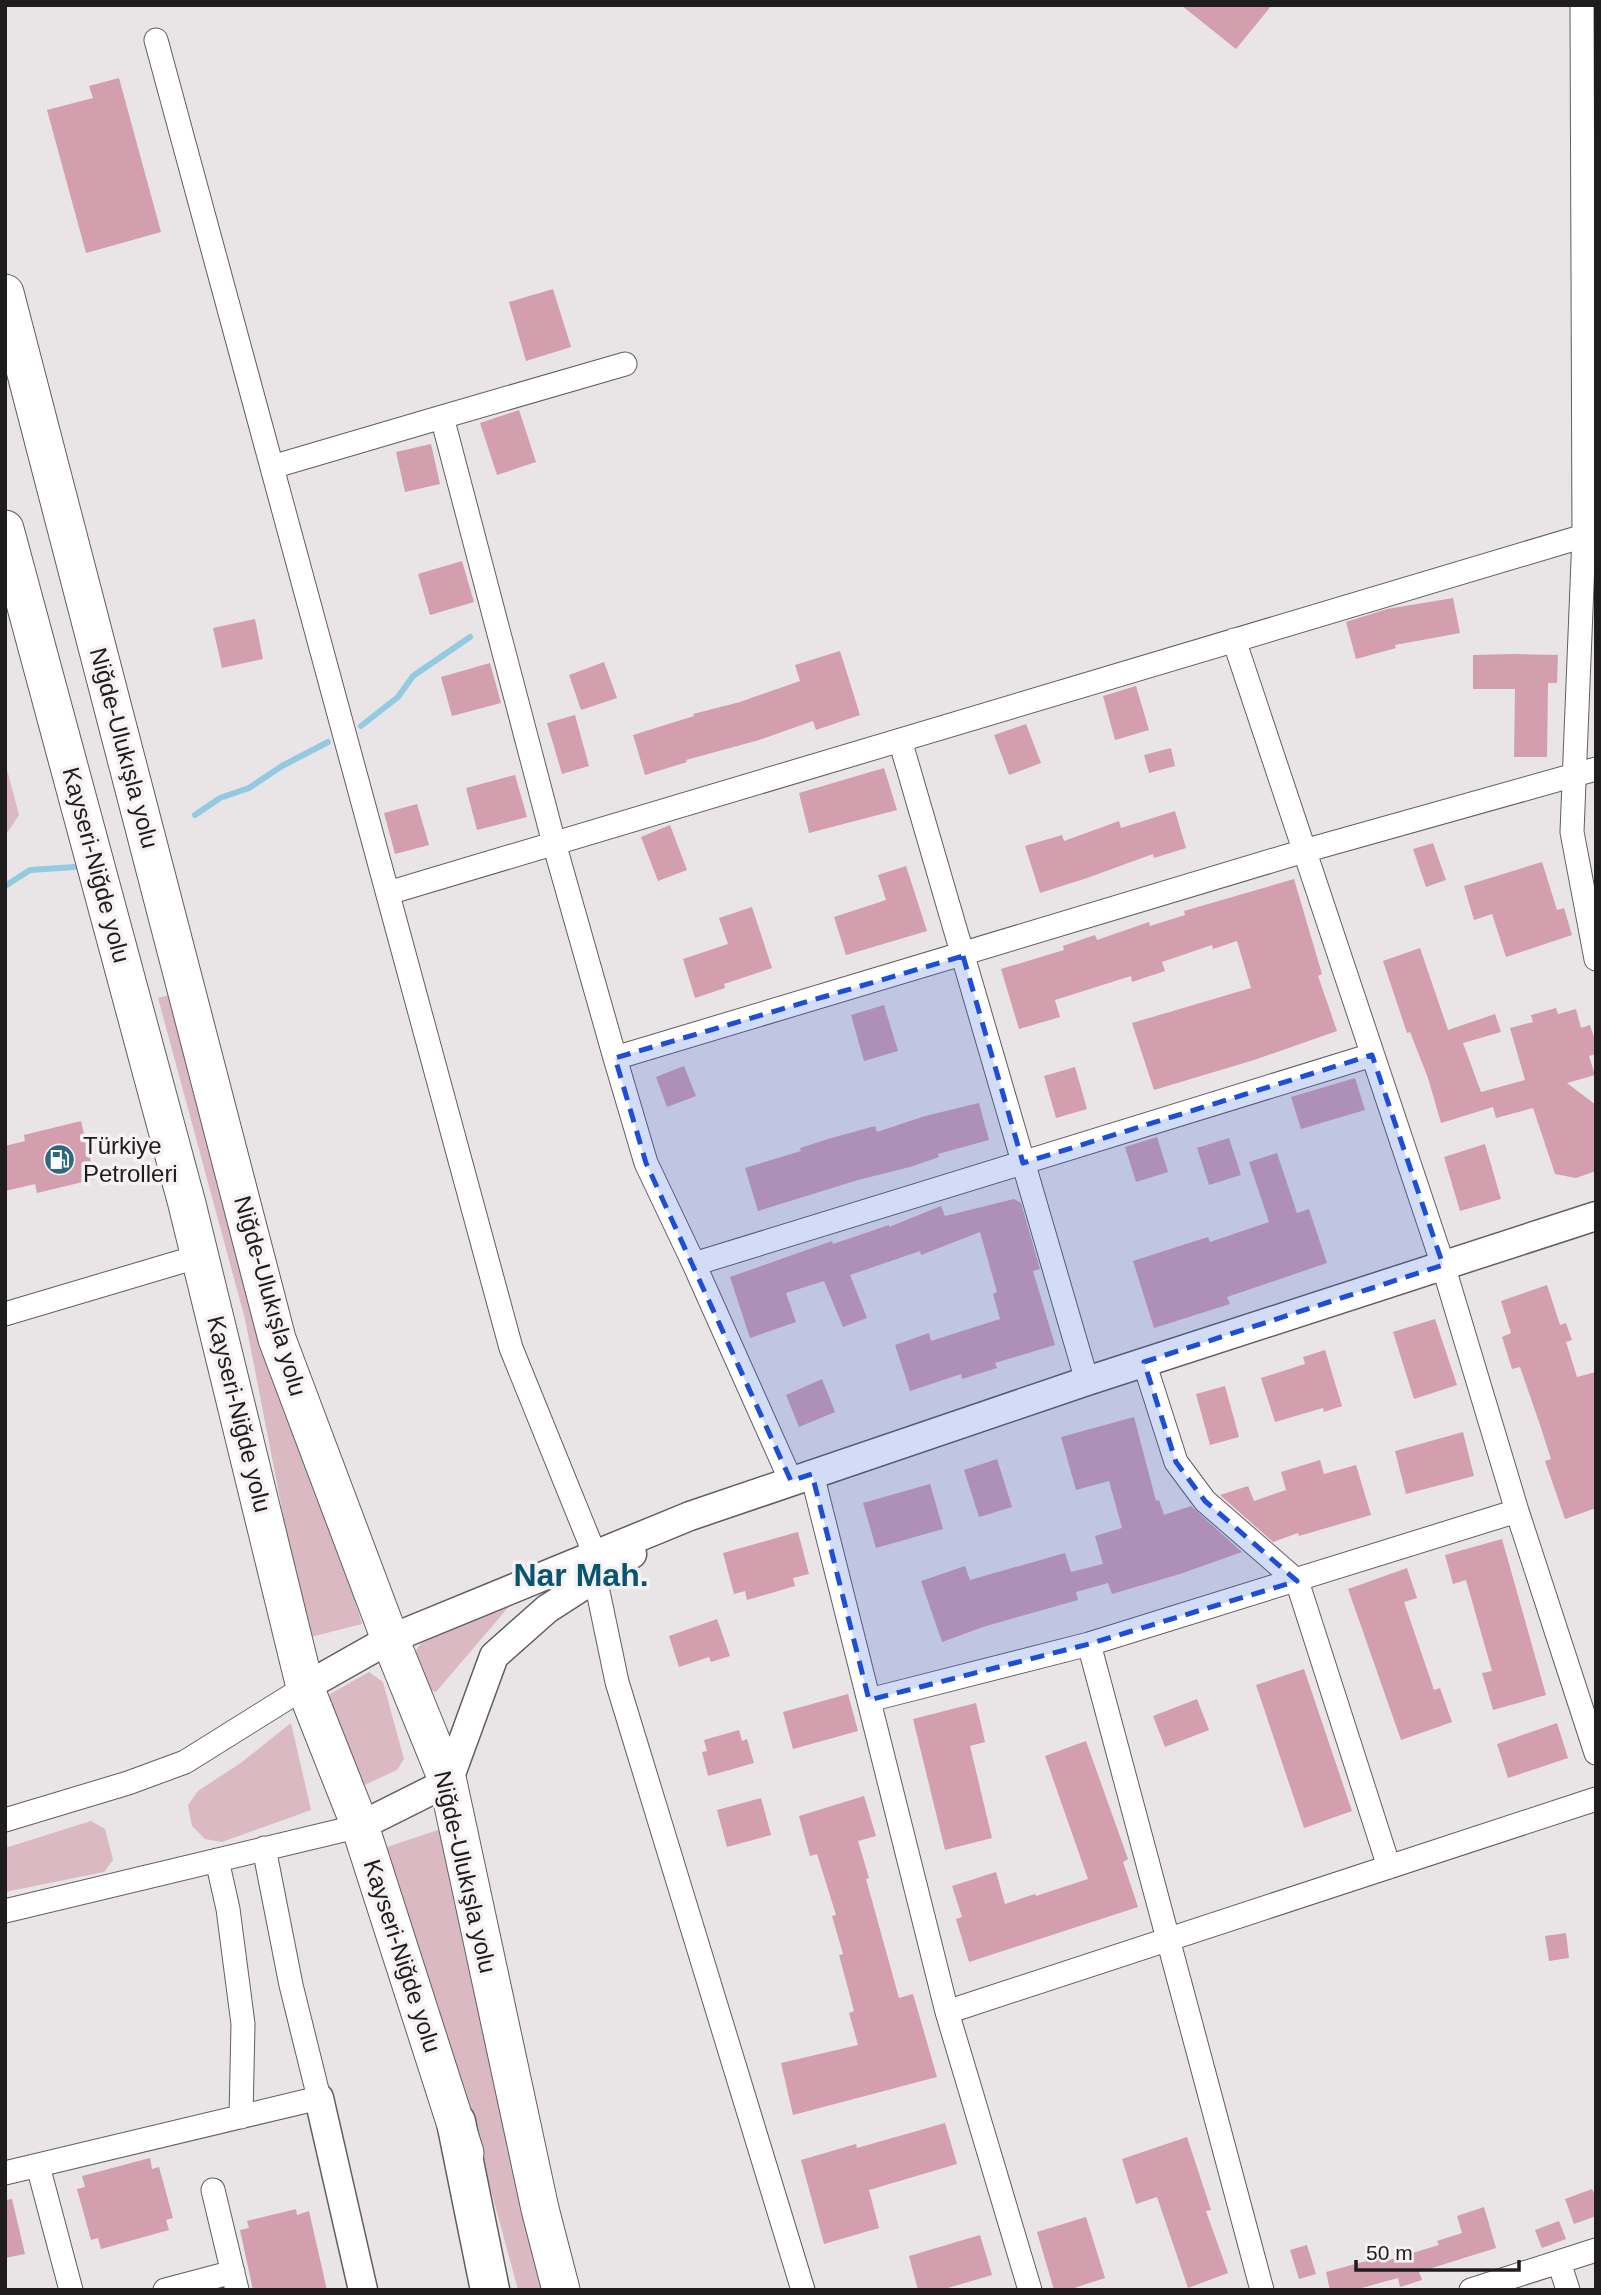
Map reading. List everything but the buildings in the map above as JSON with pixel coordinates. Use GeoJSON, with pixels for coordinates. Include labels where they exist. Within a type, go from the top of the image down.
{"type":"FeatureCollection","features":[{"type":"Feature","properties":{"kind":"highway","name":"Niğde-Ulukışla yolu"},"geometry":{"type":"LineString","coordinates":[[5,293],[277,1339],[390,1639],[448,1782],[540,2209],[561,2290]]}},
{"type":"Feature","properties":{"kind":"highway","name":"Kayseri-Niğde yolu"},"geometry":{"type":"LineString","coordinates":[[5,529],[200,1256],[305,1687],[360,1826],[456,2122],[503,2290]]}},
{"type":"Feature","properties":{"kind":"highway"},"geometry":{"type":"LineString","coordinates":[[456,2122],[490,2290]]}},
{"type":"Feature","properties":{"kind":"street"},"geometry":{"type":"LineString","coordinates":[[1582,5],[1589,146],[1584,536],[1589,561],[1585,773],[1572,832],[1596,960]]}},
{"type":"Feature","properties":{"kind":"street"},"geometry":{"type":"LineString","coordinates":[[156,40],[511,1348],[595,1566],[617,1682],[803,2290]]}},
{"type":"Feature","properties":{"kind":"street"},"geometry":{"type":"LineString","coordinates":[[272,467],[625,363]]}},
{"type":"Feature","properties":{"kind":"street"},"geometry":{"type":"LineString","coordinates":[[442,417],[554,843],[646,1163],[802,1477],[869,1700],[947,2012],[1030,2290]]}},
{"type":"Feature","properties":{"kind":"street"},"geometry":{"type":"LineString","coordinates":[[388,892],[1584,536]]}},
{"type":"Feature","properties":{"kind":"street"},"geometry":{"type":"LineString","coordinates":[[1234,640],[1443,1265],[1517,1511],[1596,1753]]}},
{"type":"Feature","properties":{"kind":"street"},"geometry":{"type":"LineString","coordinates":[[900,740],[1087,1381]]}},
{"type":"Feature","properties":{"kind":"street"},"geometry":{"type":"LineString","coordinates":[[615,1058],[962,956],[1304,851],[1585,773]]}},
{"type":"Feature","properties":{"kind":"street"},"geometry":{"type":"LineString","coordinates":[[694,1264],[1372,1055]]}},
{"type":"Feature","properties":{"kind":"street"},"geometry":{"type":"LineString","coordinates":[[5,1821],[128,1783],[185,1762],[305,1687],[390,1639],[595,1566],[690,1516],[1087,1381],[1596,1216]]}},
{"type":"Feature","properties":{"kind":"street"},"geometry":{"type":"LineString","coordinates":[[5,1314],[200,1256]]}},
{"type":"Feature","properties":{"kind":"street"},"geometry":{"type":"LineString","coordinates":[[1144,1363],[1176,1462],[1205,1501],[1297,1581],[1389,1867]]}},
{"type":"Feature","properties":{"kind":"street"},"geometry":{"type":"LineString","coordinates":[[869,1700],[1089,1644],[1517,1511]]}},
{"type":"Feature","properties":{"kind":"street"},"geometry":{"type":"LineString","coordinates":[[5,1910],[360,1826],[448,1782],[494,1656],[595,1566]]}},
{"type":"Feature","properties":{"kind":"street"},"geometry":{"type":"LineString","coordinates":[[1089,1644],[1262,2290]]}},
{"type":"Feature","properties":{"kind":"street"},"geometry":{"type":"LineString","coordinates":[[947,2012],[1596,1799]]}},
{"type":"Feature","properties":{"kind":"street"},"geometry":{"type":"LineString","coordinates":[[264,1848],[291,1985],[363,2290]]}},
{"type":"Feature","properties":{"kind":"street"},"geometry":{"type":"LineString","coordinates":[[217,1860],[228,1909],[243,2024],[241,2117]]}},
{"type":"Feature","properties":{"kind":"street"},"geometry":{"type":"LineString","coordinates":[[5,2173],[318,2098]]}},
{"type":"Feature","properties":{"kind":"street"},"geometry":{"type":"LineString","coordinates":[[37,2166],[71,2290]]}},
{"type":"Feature","properties":{"kind":"street"},"geometry":{"type":"LineString","coordinates":[[165,2290],[235,2281],[213,2190]]}},
{"type":"Feature","properties":{"kind":"street"},"geometry":{"type":"LineString","coordinates":[[1471,2290],[1596,2250]]}},
{"type":"Feature","properties":{"kind":"street"},"geometry":{"type":"LineString","coordinates":[[1559,2262],[1568,2290]]}},
{"type":"Feature","properties":{"kind":"highlighted area"},"geometry":{"type":"Polygon","coordinates":[[[963,956],[1023,1163],[1372,1055],[1443,1265],[1144,1362],[1176,1462],[1205,1501],[1297,1581],[1089,1644],[869,1700],[812,1474],[791,1481],[646,1163],[615,1058],[963,956]]]}},
{"type":"Feature","properties":{"kind":"shaded area"},"geometry":{"type":"Polygon","coordinates":[[[5,762],[19,815],[5,836],[5,762]]]}},
{"type":"Feature","properties":{"kind":"shaded area"},"geometry":{"type":"Polygon","coordinates":[[[169,995],[362,1624],[307,1638],[245,1319],[158,998],[169,995]]]}},
{"type":"Feature","properties":{"kind":"shaded area"},"geometry":{"type":"Polygon","coordinates":[[[517,1597],[436,1692],[425,1688],[413,1655],[421,1643],[517,1597]]]}},
{"type":"Feature","properties":{"kind":"shaded area"},"geometry":{"type":"Polygon","coordinates":[[[369,1672],[383,1682],[404,1759],[397,1770],[358,1788],[327,1710],[330,1694],[369,1672]]]}},
{"type":"Feature","properties":{"kind":"shaded area"},"geometry":{"type":"Polygon","coordinates":[[[291,1723],[311,1810],[222,1842],[205,1839],[192,1826],[188,1805],[198,1791],[242,1762],[291,1723]]]}},
{"type":"Feature","properties":{"kind":"shaded area"},"geometry":{"type":"Polygon","coordinates":[[[91,1821],[105,1829],[113,1860],[104,1872],[5,1892],[5,1848],[91,1821]]]}},
{"type":"Feature","properties":{"kind":"shaded area"},"geometry":{"type":"Polygon","coordinates":[[[441,1829],[541,2290],[518,2290],[468,2105],[381,1849],[441,1829]]]}},
{"type":"Feature","properties":{"kind":"waterway"},"geometry":{"type":"LineString","coordinates":[[361,726],[398,697],[413,676],[470,637]]}},
{"type":"Feature","properties":{"kind":"waterway"},"geometry":{"type":"LineString","coordinates":[[195,815],[220,798],[249,788],[282,766],[328,742]]}},
{"type":"Feature","properties":{"kind":"waterway"},"geometry":{"type":"LineString","coordinates":[[5,886],[30,870],[75,867]]}},
{"type":"Feature","properties":{"kind":"place","name":"Türkiye Petrolleri"},"geometry":{"type":"Point","coordinates":[60,1160]}},
{"type":"Feature","properties":{"kind":"district","name":"Nar Mah."},"geometry":{"type":"Point","coordinates":[581,1575]}}]}
